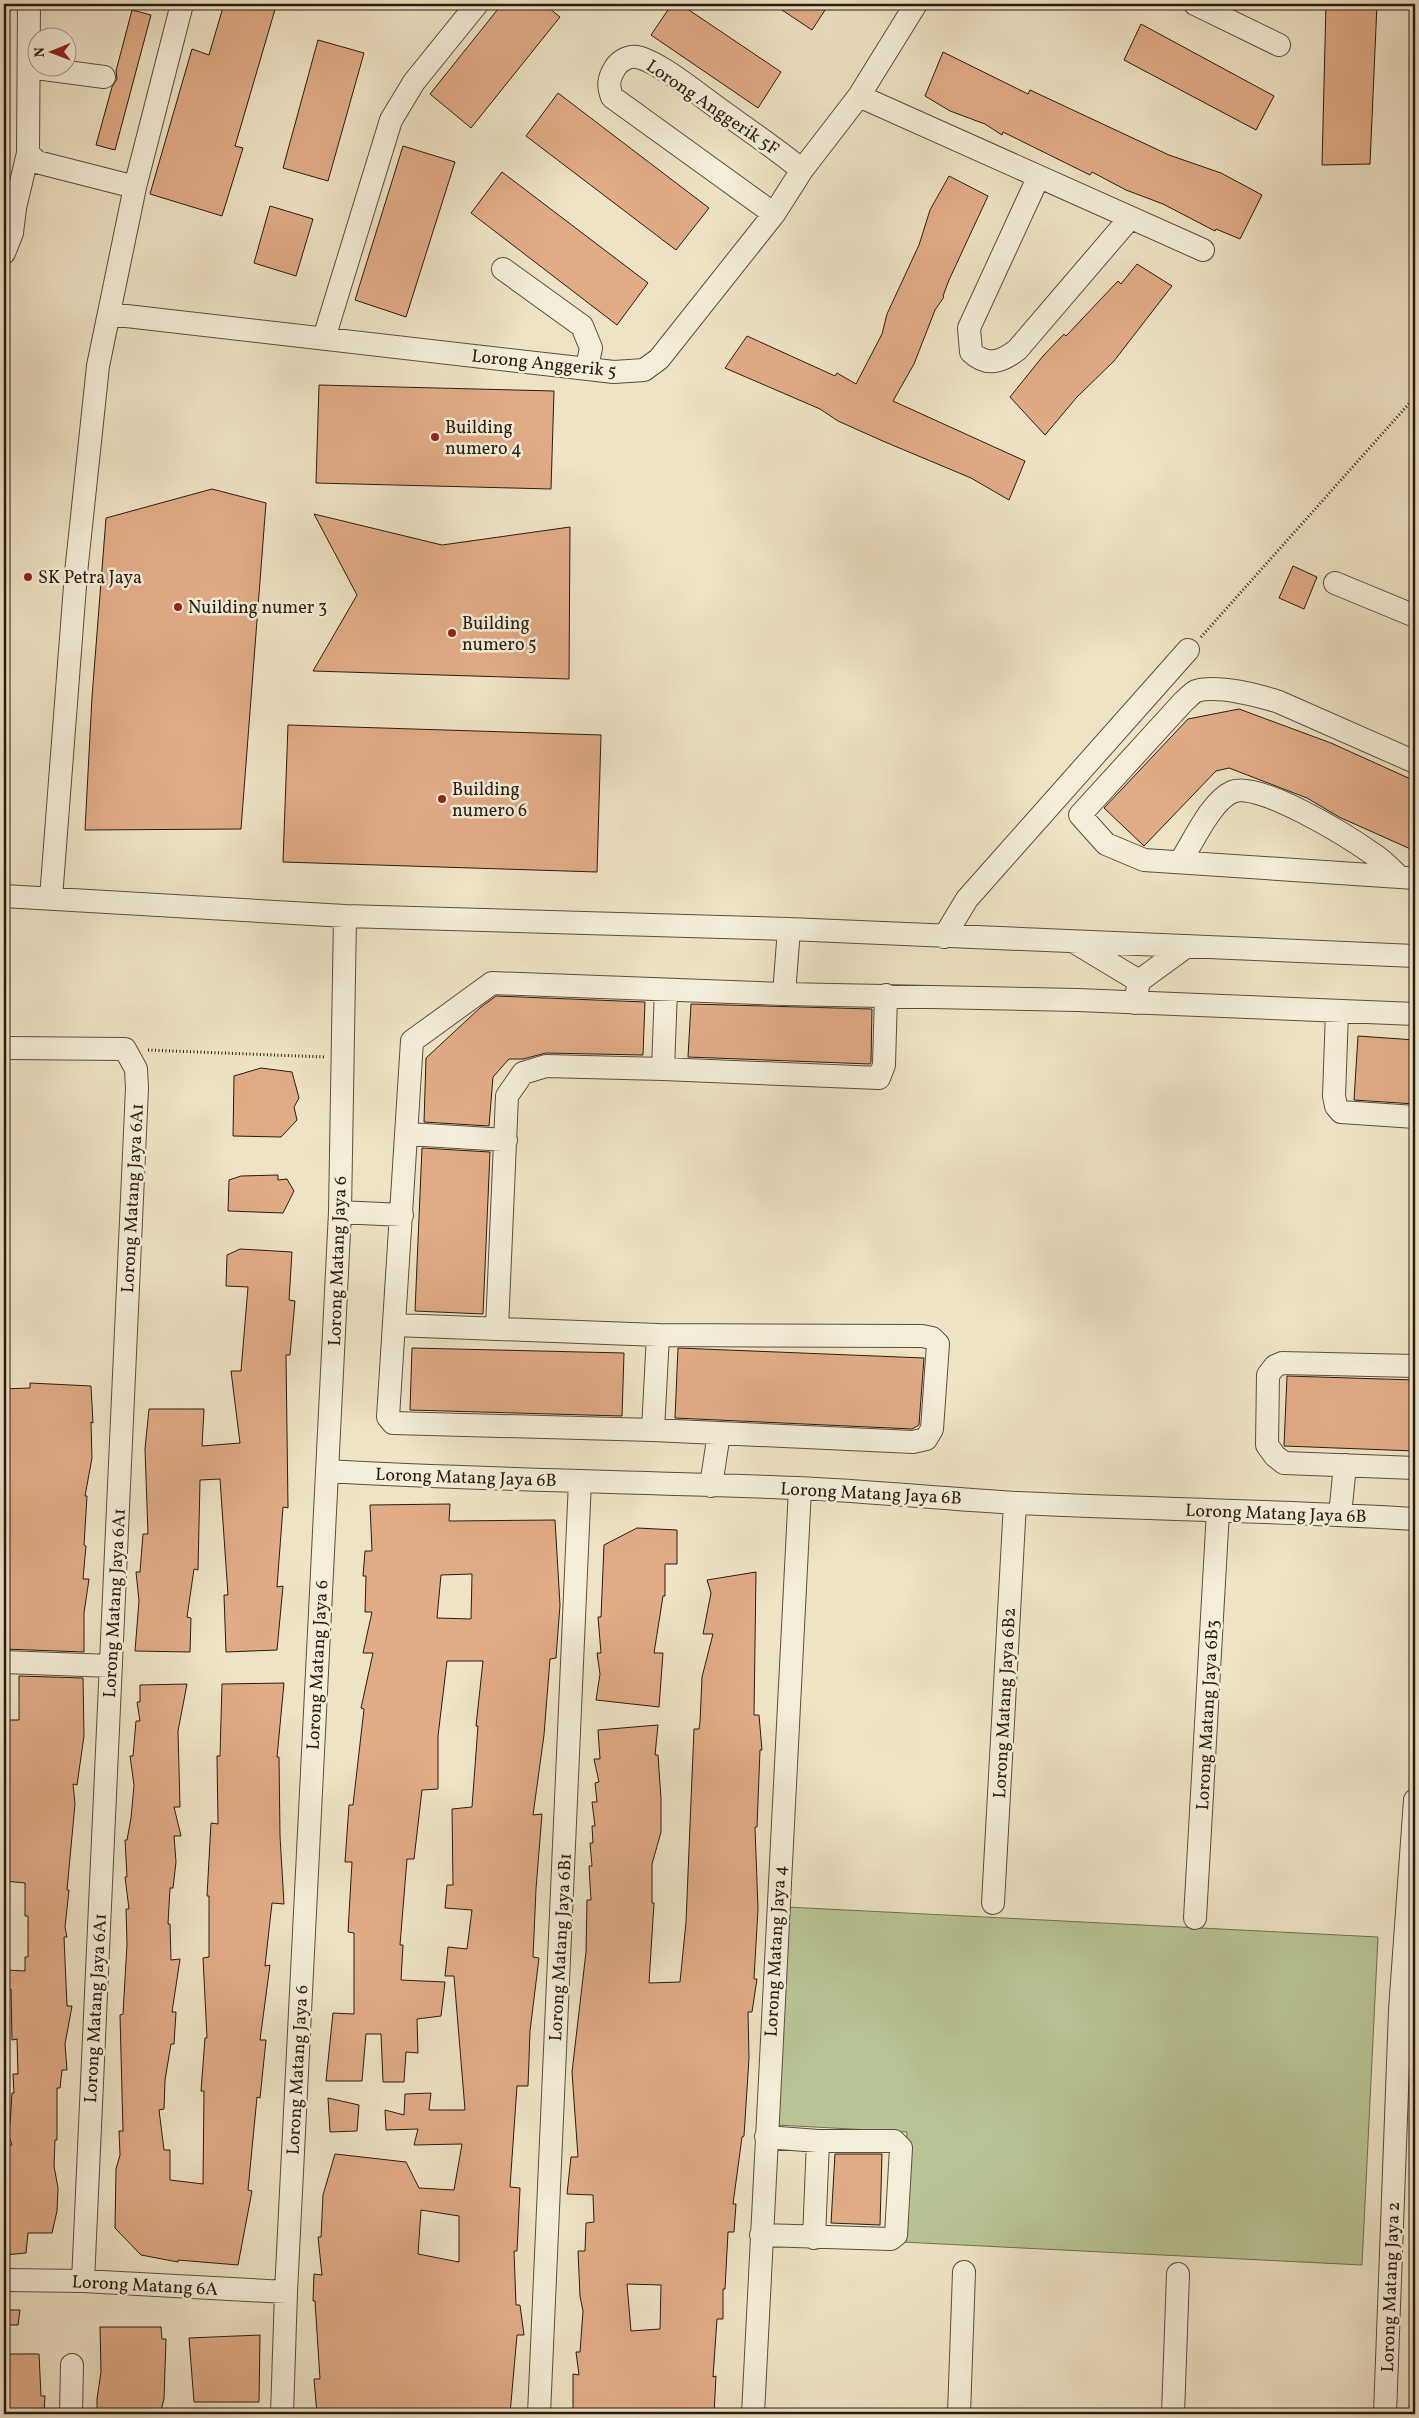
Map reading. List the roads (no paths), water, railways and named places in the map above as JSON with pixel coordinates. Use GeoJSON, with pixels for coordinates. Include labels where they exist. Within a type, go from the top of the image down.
{"type":"FeatureCollection","features":[{"type":"Feature","properties":{"kind":"street"},"geometry":{"type":"LineString","coordinates":[[29,4],[29,28]]}},
{"type":"Feature","properties":{"kind":"street"},"geometry":{"type":"LineString","coordinates":[[51,898],[86,475],[98,366],[135,187],[182,4]]}},
{"type":"Feature","properties":{"kind":"street"},"geometry":{"type":"LineString","coordinates":[[324,338],[391,120],[414,82],[477,4]]}},
{"type":"Feature","properties":{"kind":"street","name":"Lorong Anggerik 5"},"geometry":{"type":"LineString","coordinates":[[109,314],[441,353],[587,367],[614,372],[644,370],[659,359],[774,214],[802,170],[859,96],[916,4]]}},
{"type":"Feature","properties":{"kind":"street"},"geometry":{"type":"LineString","coordinates":[[1195,4],[1279,45]]}},
{"type":"Feature","properties":{"kind":"street","name":"Lorong Anggerik 5F"},"geometry":{"type":"LineString","coordinates":[[774,214],[612,97],[608,82],[617,65],[628,57],[635,57],[660,68],[772,146],[802,170]]}},
{"type":"Feature","properties":{"kind":"street"},"geometry":{"type":"LineString","coordinates":[[78,74],[104,77]]}},
{"type":"Feature","properties":{"kind":"street"},"geometry":{"type":"LineString","coordinates":[[4,253],[12,233],[9,209],[28,153],[29,78]]}},
{"type":"Feature","properties":{"kind":"street"},"geometry":{"type":"LineString","coordinates":[[859,96],[1038,178],[1203,250]]}},
{"type":"Feature","properties":{"kind":"street"},"geometry":{"type":"LineString","coordinates":[[28,153],[37,162],[135,187]]}},
{"type":"Feature","properties":{"kind":"street"},"geometry":{"type":"LineString","coordinates":[[1038,178],[969,328],[971,352],[982,361],[991,363],[1000,361],[1017,350],[1130,218]]}},
{"type":"Feature","properties":{"kind":"street"},"geometry":{"type":"LineString","coordinates":[[502,269],[582,326],[590,348],[587,367]]}},
{"type":"Feature","properties":{"kind":"street"},"geometry":{"type":"LineString","coordinates":[[1335,583],[1415,616]]}},
{"type":"Feature","properties":{"kind":"street"},"geometry":{"type":"LineString","coordinates":[[944,937],[967,899],[1188,650]]}},
{"type":"Feature","properties":{"kind":"street"},"geometry":{"type":"LineString","coordinates":[[1080,815],[1184,701],[1194,692],[1208,689],[1256,695],[1279,702],[1415,762]]}},
{"type":"Feature","properties":{"kind":"street"},"geometry":{"type":"LineString","coordinates":[[1180,862],[1216,804],[1232,792],[1254,790],[1305,813],[1375,855],[1407,877]]}},
{"type":"Feature","properties":{"kind":"street"},"geometry":{"type":"LineString","coordinates":[[1060,794],[1106,844],[1144,860],[1407,877]]}},
{"type":"Feature","properties":{"kind":"street"},"geometry":{"type":"LineString","coordinates":[[4,896],[345,916],[789,929],[1415,956]]}},
{"type":"Feature","properties":{"kind":"street","name":"Lorong Matang Jaya 6"},"geometry":{"type":"LineString","coordinates":[[282,2414],[286,2292],[340,1212],[345,916]]}},
{"type":"Feature","properties":{"kind":"street"},"geometry":{"type":"LineString","coordinates":[[784,994],[789,929]]}},
{"type":"Feature","properties":{"kind":"street"},"geometry":{"type":"LineString","coordinates":[[1073,942],[1139,981]]}},
{"type":"Feature","properties":{"kind":"street"},"geometry":{"type":"LineString","coordinates":[[1136,1003],[1139,981],[1188,946]]}},
{"type":"Feature","properties":{"kind":"street"},"geometry":{"type":"LineString","coordinates":[[395,1325],[658,1335],[922,1336],[932,1338],[938,1344],[932,1429],[926,1438],[913,1442],[653,1430],[393,1423],[388,1417],[408,1134],[412,1041],[492,983],[784,994],[886,995],[1136,1003],[1415,1014]]}},
{"type":"Feature","properties":{"kind":"street"},"geometry":{"type":"LineString","coordinates":[[662,1068],[666,990]]}},
{"type":"Feature","properties":{"kind":"street"},"geometry":{"type":"LineString","coordinates":[[497,1328],[507,1096],[523,1073],[546,1066],[662,1068],[879,1078],[884,1065],[886,995]]}},
{"type":"Feature","properties":{"kind":"street"},"geometry":{"type":"LineString","coordinates":[[1337,1012],[1334,1096],[1336,1106],[1341,1112],[1415,1117]]}},
{"type":"Feature","properties":{"kind":"street","name":"Lorong Matang Jaya 6A1"},"geometry":{"type":"LineString","coordinates":[[4,1048],[124,1049],[136,1069],[83,2281]]}},
{"type":"Feature","properties":{"kind":"street"},"geometry":{"type":"LineString","coordinates":[[408,1134],[506,1140]]}},
{"type":"Feature","properties":{"kind":"street"},"geometry":{"type":"LineString","coordinates":[[340,1212],[402,1214]]}},
{"type":"Feature","properties":{"kind":"street"},"geometry":{"type":"LineString","coordinates":[[653,1430],[658,1335]]}},
{"type":"Feature","properties":{"kind":"street"},"geometry":{"type":"LineString","coordinates":[[1415,1366],[1282,1363],[1275,1366],[1268,1375],[1267,1445],[1275,1456],[1284,1463],[1415,1468]]}},
{"type":"Feature","properties":{"kind":"street"},"geometry":{"type":"LineString","coordinates":[[710,1486],[719,1433]]}},
{"type":"Feature","properties":{"kind":"street"},"geometry":{"type":"LineString","coordinates":[[1340,1514],[1345,1465]]}},
{"type":"Feature","properties":{"kind":"street","name":"Lorong Matang Jaya 6B"},"geometry":{"type":"LineString","coordinates":[[327,1471],[508,1480],[800,1488],[1015,1503],[1113,1505],[1218,1512],[1340,1514],[1415,1519]]}},
{"type":"Feature","properties":{"kind":"street","name":"Lorong Matang Jaya 6B1"},"geometry":{"type":"LineString","coordinates":[[539,2414],[580,1481]]}},
{"type":"Feature","properties":{"kind":"street","name":"Lorong Matang Jaya 4"},"geometry":{"type":"LineString","coordinates":[[752,2414],[800,1488]]}},
{"type":"Feature","properties":{"kind":"street","name":"Lorong Matang Jaya 6B2"},"geometry":{"type":"LineString","coordinates":[[993,1903],[1015,1503]]}},
{"type":"Feature","properties":{"kind":"street","name":"Lorong Matang Jaya 6B3"},"geometry":{"type":"LineString","coordinates":[[1195,1918],[1218,1512]]}},
{"type":"Feature","properties":{"kind":"street"},"geometry":{"type":"LineString","coordinates":[[4,1662],[111,1666]]}},
{"type":"Feature","properties":{"kind":"street","name":"Lorong Matang Jaya 2"},"geometry":{"type":"LineString","coordinates":[[1386,2414],[1400,2010],[1413,1869],[1415,1800]]}},
{"type":"Feature","properties":{"kind":"street"},"geometry":{"type":"LineString","coordinates":[[761,2235],[891,2239],[896,2235],[901,2148],[894,2141],[818,2141],[766,2137]]}},
{"type":"Feature","properties":{"kind":"street"},"geometry":{"type":"LineString","coordinates":[[814,2238],[818,2141]]}},
{"type":"Feature","properties":{"kind":"street"},"geometry":{"type":"LineString","coordinates":[[959,2414],[964,2272]]}},
{"type":"Feature","properties":{"kind":"street"},"geometry":{"type":"LineString","coordinates":[[1172,2414],[1178,2274]]}},
{"type":"Feature","properties":{"kind":"street","name":"Lorong Matang 6A"},"geometry":{"type":"LineString","coordinates":[[4,2280],[83,2281],[286,2292]]}},
{"type":"Feature","properties":{"kind":"street"},"geometry":{"type":"LineString","coordinates":[[71,2414],[72,2365]]}},
{"type":"Feature","properties":{"kind":"place","name":"Building numero 4"},"geometry":{"type":"Point","coordinates":[435,437]}},
{"type":"Feature","properties":{"kind":"place","name":"SK Petra Jaya"},"geometry":{"type":"Point","coordinates":[28,577]}},
{"type":"Feature","properties":{"kind":"place","name":"Nuilding numer 3"},"geometry":{"type":"Point","coordinates":[178,607]}},
{"type":"Feature","properties":{"kind":"place","name":"Building numero 5"},"geometry":{"type":"Point","coordinates":[452,633]}},
{"type":"Feature","properties":{"kind":"place","name":"Building numero 6"},"geometry":{"type":"Point","coordinates":[442,799]}}]}
